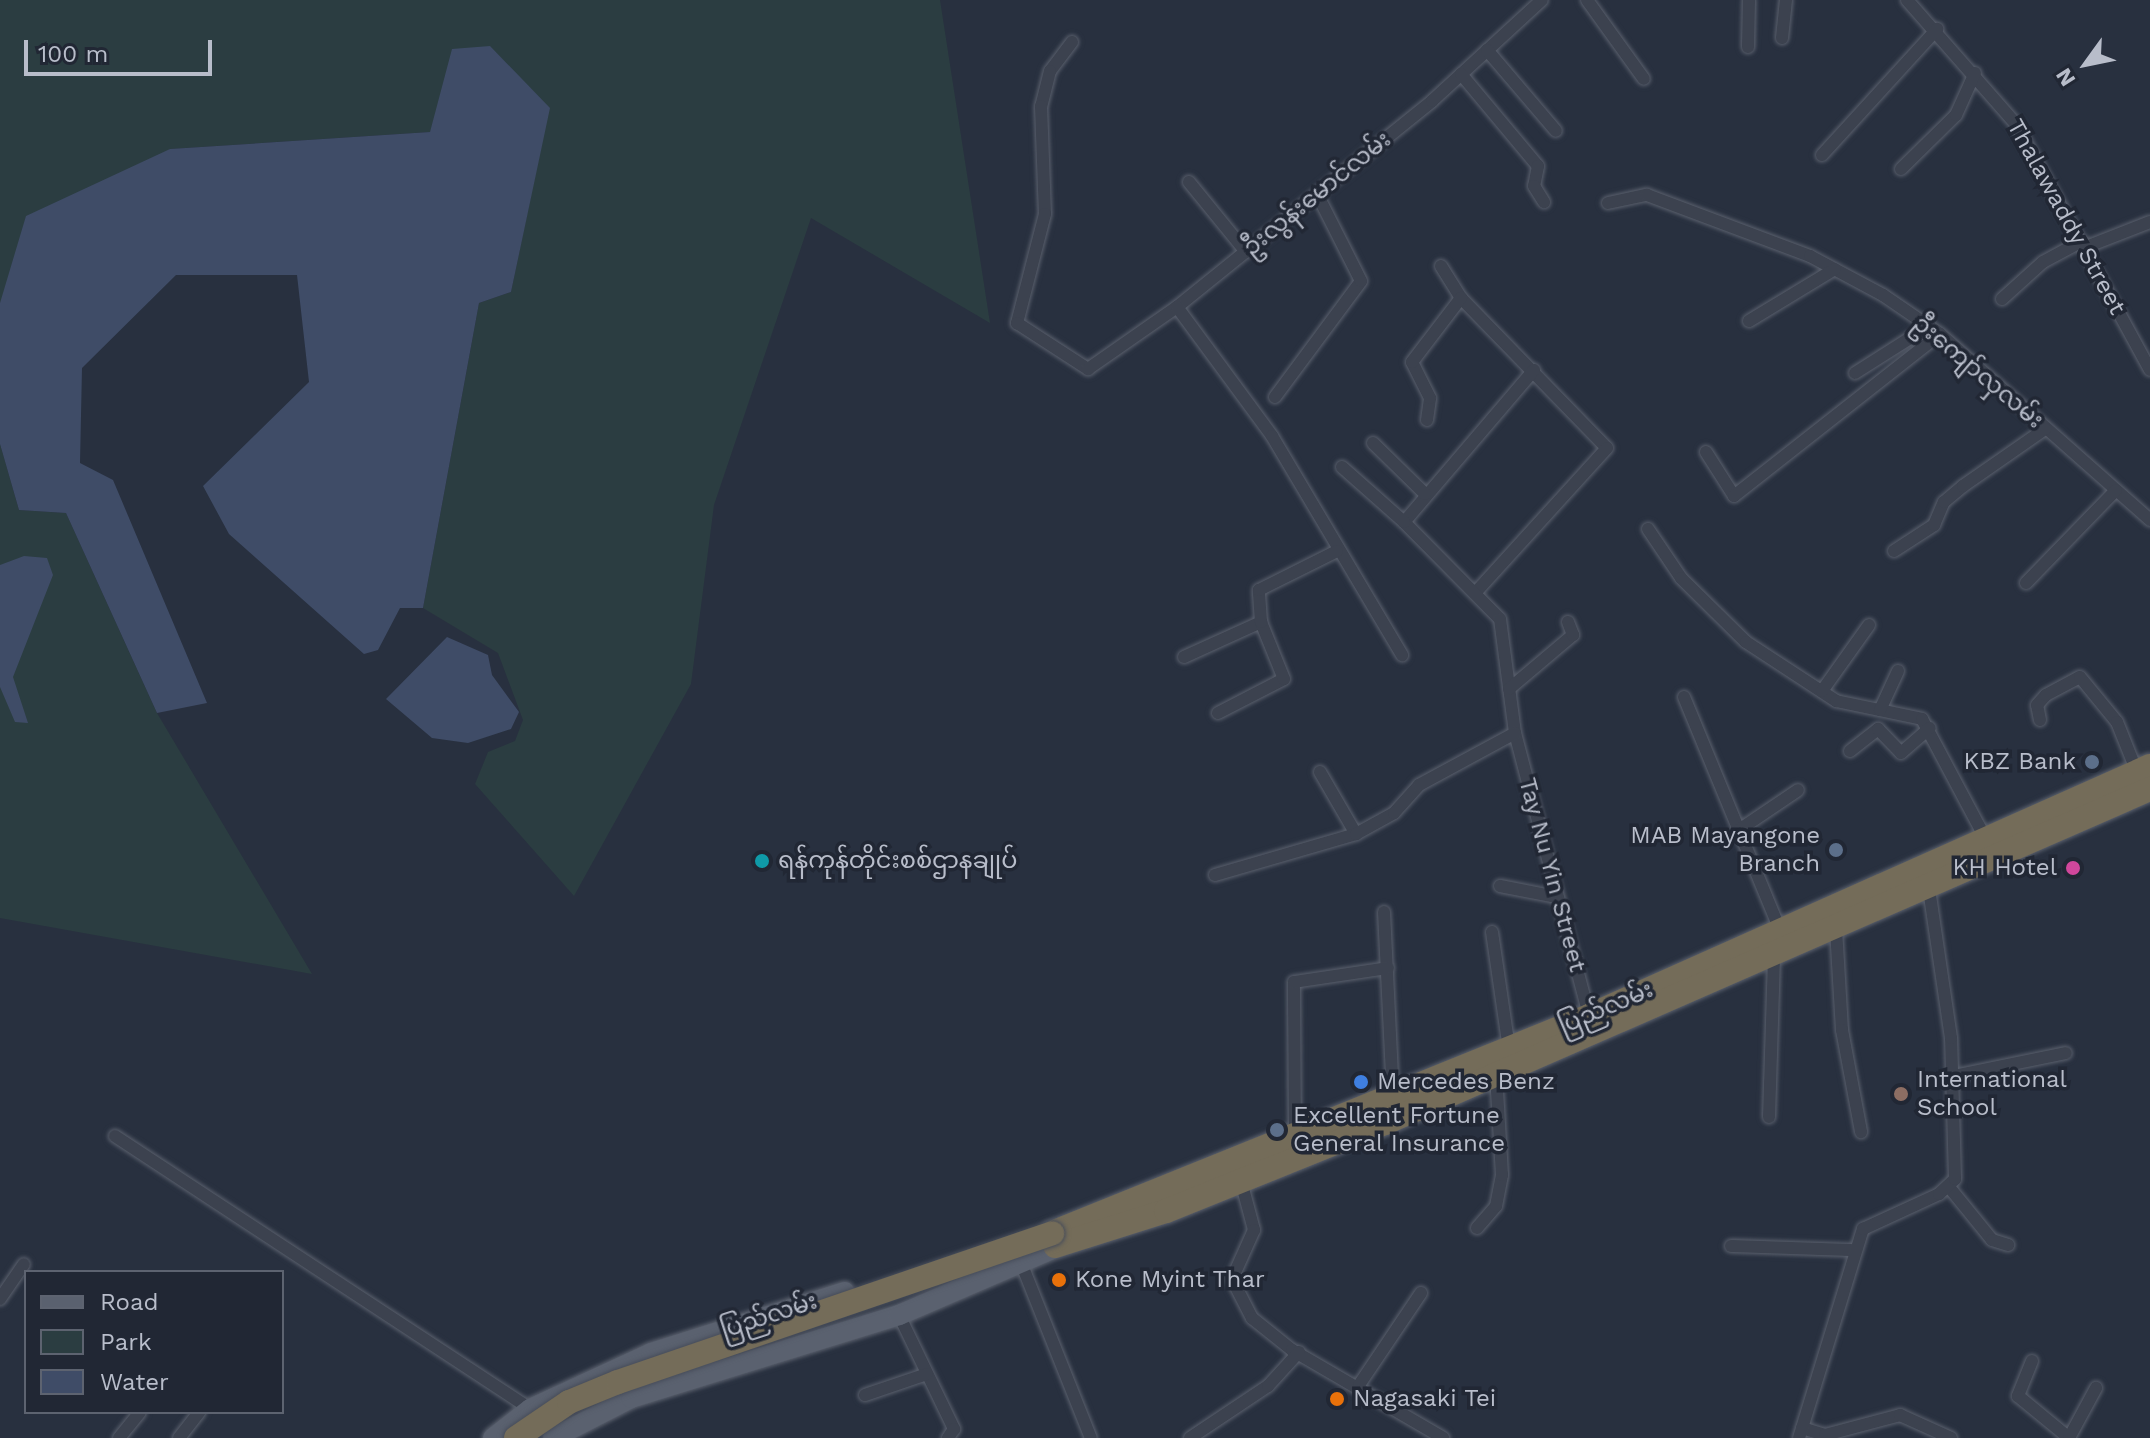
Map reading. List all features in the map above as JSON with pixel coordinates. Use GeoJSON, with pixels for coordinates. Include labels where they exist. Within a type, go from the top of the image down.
{"type":"FeatureCollection","features":[{"type":"Feature","properties":{"kind":"highway","name":"ပြည်လမ်း"},"geometry":{"type":"LineString","coordinates":[[502,1437],[569,1402],[618,1382],[1241,1181],[1774,958],[1836,929],[1987,841],[2146,775]]}},
{"type":"Feature","properties":{"kind":"highway","name":"ပြည်လမ်း"},"geometry":{"type":"LineString","coordinates":[[531,1438],[624,1391],[1057,1239],[1781,932],[1926,879],[2146,775]]}},
{"type":"Feature","properties":{"kind":"main road","name":"ပြည်လမ်း"},"geometry":{"type":"LineString","coordinates":[[502,1437],[530,1409],[651,1353],[1014,1233],[1057,1239]]}},
{"type":"Feature","properties":{"kind":"main road","name":"ပြည်လမ်း"},"geometry":{"type":"LineString","coordinates":[[553,1438],[668,1385],[899,1315],[1022,1265],[1057,1239]]}},
{"type":"Feature","properties":{"kind":"main road"},"geometry":{"type":"LineString","coordinates":[[530,1409],[531,1438]]}},
{"type":"Feature","properties":{"kind":"street","name":"ဦးလွန်းမောင်လမ်း"},"geometry":{"type":"LineString","coordinates":[[1072,42],[1050,71],[1041,106],[1045,214],[1017,323],[1080,369],[1101,363],[1246,252],[1461,74],[1542,0]]}},
{"type":"Feature","properties":{"kind":"street"},"geometry":{"type":"LineString","coordinates":[[1587,0],[1644,79]]}},
{"type":"Feature","properties":{"kind":"street"},"geometry":{"type":"LineString","coordinates":[[1748,47],[1749,0]]}},
{"type":"Feature","properties":{"kind":"street"},"geometry":{"type":"LineString","coordinates":[[1782,38],[1786,0]]}},
{"type":"Feature","properties":{"kind":"street","name":"Thalawaddy Street"},"geometry":{"type":"LineString","coordinates":[[1907,0],[1937,29],[2016,124],[2145,349],[2150,370]]}},
{"type":"Feature","properties":{"kind":"street"},"geometry":{"type":"LineString","coordinates":[[1822,155],[1937,29]]}},
{"type":"Feature","properties":{"kind":"street"},"geometry":{"type":"LineString","coordinates":[[1487,50],[1556,131]]}},
{"type":"Feature","properties":{"kind":"street"},"geometry":{"type":"LineString","coordinates":[[1901,169],[1956,115],[1975,73]]}},
{"type":"Feature","properties":{"kind":"street"},"geometry":{"type":"LineString","coordinates":[[1461,74],[1538,166],[1534,186],[1544,202]]}},
{"type":"Feature","properties":{"kind":"street"},"geometry":{"type":"LineString","coordinates":[[1189,182],[1246,252]]}},
{"type":"Feature","properties":{"kind":"street"},"geometry":{"type":"LineString","coordinates":[[1275,397],[1361,281],[1317,194]]}},
{"type":"Feature","properties":{"kind":"street","name":"ဦးကျော်လှလမ်း"},"geometry":{"type":"LineString","coordinates":[[1608,203],[1647,195],[1835,269],[1940,334],[2150,520]]}},
{"type":"Feature","properties":{"kind":"street"},"geometry":{"type":"LineString","coordinates":[[2002,299],[2043,262],[2084,244],[2150,222]]}},
{"type":"Feature","properties":{"kind":"street"},"geometry":{"type":"LineString","coordinates":[[1441,266],[1461,298],[1607,448],[1475,593]]}},
{"type":"Feature","properties":{"kind":"street"},"geometry":{"type":"LineString","coordinates":[[1749,321],[1835,269]]}},
{"type":"Feature","properties":{"kind":"street"},"geometry":{"type":"LineString","coordinates":[[1427,420],[1430,398],[1412,362],[1461,298]]}},
{"type":"Feature","properties":{"kind":"street"},"geometry":{"type":"LineString","coordinates":[[1177,307],[1272,436],[1337,551],[1402,655]]}},
{"type":"Feature","properties":{"kind":"street"},"geometry":{"type":"LineString","coordinates":[[1855,373],[1929,326]]}},
{"type":"Feature","properties":{"kind":"street"},"geometry":{"type":"LineString","coordinates":[[1706,452],[1734,496],[1940,334]]}},
{"type":"Feature","properties":{"kind":"street"},"geometry":{"type":"LineString","coordinates":[[1404,522],[1534,370]]}},
{"type":"Feature","properties":{"kind":"street"},"geometry":{"type":"LineString","coordinates":[[1894,551],[1934,525],[1944,502],[1963,486],[2045,429]]}},
{"type":"Feature","properties":{"kind":"street"},"geometry":{"type":"LineString","coordinates":[[1373,443],[1425,494]]}},
{"type":"Feature","properties":{"kind":"street","name":"Tay Nu Yin Street"},"geometry":{"type":"LineString","coordinates":[[1342,467],[1404,522],[1500,619],[1515,733],[1589,1016]]}},
{"type":"Feature","properties":{"kind":"street"},"geometry":{"type":"LineString","coordinates":[[2026,583],[2116,490]]}},
{"type":"Feature","properties":{"kind":"street"},"geometry":{"type":"LineString","coordinates":[[1648,529],[1681,578],[1746,642],[1822,691],[1880,710],[1922,719],[1930,728],[1987,841]]}},
{"type":"Feature","properties":{"kind":"street"},"geometry":{"type":"LineString","coordinates":[[1218,713],[1284,679],[1261,622],[1259,590],[1337,551]]}},
{"type":"Feature","properties":{"kind":"street"},"geometry":{"type":"LineString","coordinates":[[1184,657],[1261,622]]}},
{"type":"Feature","properties":{"kind":"street"},"geometry":{"type":"LineString","coordinates":[[1509,689],[1573,635],[1568,622]]}},
{"type":"Feature","properties":{"kind":"street"},"geometry":{"type":"LineString","coordinates":[[1822,691],[1869,625]]}},
{"type":"Feature","properties":{"kind":"street"},"geometry":{"type":"LineString","coordinates":[[1880,710],[1898,671]]}},
{"type":"Feature","properties":{"kind":"street"},"geometry":{"type":"LineString","coordinates":[[2040,720],[2037,705],[2046,695],[2080,677],[2117,722],[2146,775]]}},
{"type":"Feature","properties":{"kind":"street"},"geometry":{"type":"LineString","coordinates":[[1684,697],[1781,932]]}},
{"type":"Feature","properties":{"kind":"street"},"geometry":{"type":"LineString","coordinates":[[1850,751],[1878,729],[1901,753],[1930,728]]}},
{"type":"Feature","properties":{"kind":"street"},"geometry":{"type":"LineString","coordinates":[[1215,875],[1356,834],[1394,813],[1419,785],[1515,733]]}},
{"type":"Feature","properties":{"kind":"street"},"geometry":{"type":"LineString","coordinates":[[1320,772],[1356,834]]}},
{"type":"Feature","properties":{"kind":"street"},"geometry":{"type":"LineString","coordinates":[[1739,830],[1798,790]]}},
{"type":"Feature","properties":{"kind":"street"},"geometry":{"type":"LineString","coordinates":[[1926,879],[1954,1076],[1949,1187],[1992,1240],[2008,1245]]}},
{"type":"Feature","properties":{"kind":"street"},"geometry":{"type":"LineString","coordinates":[[1500,886],[1556,897]]}},
{"type":"Feature","properties":{"kind":"street"},"geometry":{"type":"LineString","coordinates":[[1384,912],[1393,1096]]}},
{"type":"Feature","properties":{"kind":"street"},"geometry":{"type":"LineString","coordinates":[[1836,929],[1842,1030],[1861,1132]]}},
{"type":"Feature","properties":{"kind":"street"},"geometry":{"type":"LineString","coordinates":[[1492,932],[1509,1048]]}},
{"type":"Feature","properties":{"kind":"street"},"geometry":{"type":"LineString","coordinates":[[1769,1117],[1774,958]]}},
{"type":"Feature","properties":{"kind":"street"},"geometry":{"type":"LineString","coordinates":[[1295,1137],[1294,982],[1388,968]]}},
{"type":"Feature","properties":{"kind":"street"},"geometry":{"type":"LineString","coordinates":[[1954,1076],[2066,1053]]}},
{"type":"Feature","properties":{"kind":"street"},"geometry":{"type":"LineString","coordinates":[[1477,1228],[1496,1206],[1502,1175],[1496,1073]]}},
{"type":"Feature","properties":{"kind":"street"},"geometry":{"type":"LineString","coordinates":[[115,1136],[530,1409]]}},
{"type":"Feature","properties":{"kind":"street"},"geometry":{"type":"LineString","coordinates":[[1241,1181],[1254,1230],[1232,1279],[1235,1295],[1252,1318],[1299,1352],[1359,1385],[1443,1438]]}},
{"type":"Feature","properties":{"kind":"street"},"geometry":{"type":"LineString","coordinates":[[1949,1187],[1875,1218],[1851,1250],[1801,1433],[1825,1435],[1900,1415],[1951,1438]]}},
{"type":"Feature","properties":{"kind":"street"},"geometry":{"type":"LineString","coordinates":[[1731,1246],[1851,1250]]}},
{"type":"Feature","properties":{"kind":"street"},"geometry":{"type":"LineString","coordinates":[[0,1299],[24,1264]]}},
{"type":"Feature","properties":{"kind":"street"},"geometry":{"type":"LineString","coordinates":[[1022,1265],[1091,1438]]}},
{"type":"Feature","properties":{"kind":"street"},"geometry":{"type":"LineString","coordinates":[[1359,1385],[1421,1293]]}},
{"type":"Feature","properties":{"kind":"street"},"geometry":{"type":"LineString","coordinates":[[899,1315],[954,1429],[948,1438]]}},
{"type":"Feature","properties":{"kind":"street"},"geometry":{"type":"LineString","coordinates":[[1190,1438],[1268,1386],[1299,1352]]}},
{"type":"Feature","properties":{"kind":"street"},"geometry":{"type":"LineString","coordinates":[[2032,1361],[2018,1396],[2069,1438],[2096,1388]]}},
{"type":"Feature","properties":{"kind":"street"},"geometry":{"type":"LineString","coordinates":[[865,1395],[927,1374]]}},
{"type":"Feature","properties":{"kind":"street"},"geometry":{"type":"LineString","coordinates":[[119,1438],[138,1414]]}},
{"type":"Feature","properties":{"kind":"street"},"geometry":{"type":"LineString","coordinates":[[179,1438],[197,1414]]}},
{"type":"Feature","properties":{"kind":"green space"},"geometry":{"type":"Polygon","coordinates":[[[0,0],[940,0],[990,323],[811,218],[714,505],[691,684],[574,896],[475,784],[488,752],[515,741],[523,720],[498,653],[423,608],[479,303],[511,292],[549,108],[490,47],[430,132],[170,149],[0,303],[0,0]]]}},
{"type":"Feature","properties":{"kind":"green space"},"geometry":{"type":"Polygon","coordinates":[[[0,444],[19,510],[66,513],[157,713],[312,974],[0,918],[0,444]]]}},
{"type":"Feature","properties":{"kind":"water"},"geometry":{"type":"Polygon","coordinates":[[[490,46],[550,108],[511,292],[479,303],[423,608],[400,608],[378,650],[364,654],[229,534],[203,486],[309,382],[297,275],[176,275],[82,368],[80,463],[113,480],[207,703],[157,713],[66,513],[19,510],[0,444],[0,303],[26,216],[170,149],[430,132],[452,49],[490,46]]]}},
{"type":"Feature","properties":{"kind":"water"},"geometry":{"type":"Polygon","coordinates":[[[24,556],[47,558],[53,575],[13,677],[28,723],[15,722],[0,687],[0,565],[24,556]]]}},
{"type":"Feature","properties":{"kind":"water"},"geometry":{"type":"Polygon","coordinates":[[[447,637],[488,655],[492,675],[519,712],[511,729],[468,743],[432,738],[386,699],[447,637]]]}},
{"type":"Feature","properties":{"kind":"place","name":"KBZ Bank"},"geometry":{"type":"Point","coordinates":[2092,762]}},
{"type":"Feature","properties":{"kind":"place","name":"MAB Mayangone Branch"},"geometry":{"type":"Point","coordinates":[1836,850]}},
{"type":"Feature","properties":{"kind":"place","name":"ရန်ကုန်တိုင်းစစ်ဌာနချုပ်"},"geometry":{"type":"Point","coordinates":[762,861]}},
{"type":"Feature","properties":{"kind":"place","name":"KH Hotel"},"geometry":{"type":"Point","coordinates":[2073,868]}},
{"type":"Feature","properties":{"kind":"place","name":"Mercedes Benz"},"geometry":{"type":"Point","coordinates":[1361,1082]}},
{"type":"Feature","properties":{"kind":"place","name":"International School"},"geometry":{"type":"Point","coordinates":[1901,1094]}},
{"type":"Feature","properties":{"kind":"place","name":"Excellent Fortune General Insurance"},"geometry":{"type":"Point","coordinates":[1277,1130]}},
{"type":"Feature","properties":{"kind":"place","name":"Kone Myint Thar"},"geometry":{"type":"Point","coordinates":[1059,1280]}},
{"type":"Feature","properties":{"kind":"place","name":"Nagasaki Tei"},"geometry":{"type":"Point","coordinates":[1337,1399]}}]}
